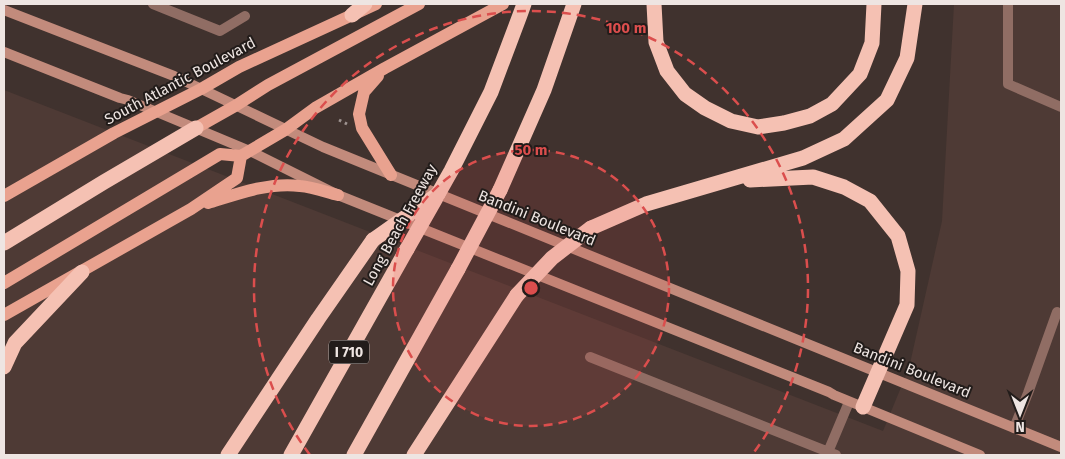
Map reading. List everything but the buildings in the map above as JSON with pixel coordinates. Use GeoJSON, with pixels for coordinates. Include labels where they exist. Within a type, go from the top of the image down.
{"type":"FeatureCollection","features":[{"type":"Feature","properties":{"kind":"highway"},"geometry":{"type":"LineString","coordinates":[[352,15],[365,4]]}},
{"type":"Feature","properties":{"kind":"highway"},"geometry":{"type":"LineString","coordinates":[[354,455],[500,190],[544,90],[574,4]]}},
{"type":"Feature","properties":{"kind":"highway"},"geometry":{"type":"LineString","coordinates":[[654,4],[656,42],[667,71],[686,94],[705,108],[730,121],[758,127],[810,116],[832,104],[860,74],[872,43],[874,4]]}},
{"type":"Feature","properties":{"kind":"highway"},"geometry":{"type":"LineString","coordinates":[[414,455],[517,295],[552,258],[591,228],[646,204],[803,158],[844,139],[887,100],[906,58],[915,4]]}},
{"type":"Feature","properties":{"kind":"highway","name":"Long Beach Freeway"},"geometry":{"type":"LineString","coordinates":[[291,455],[451,170],[491,92],[522,10]]}},
{"type":"Feature","properties":{"kind":"highway"},"geometry":{"type":"LineString","coordinates":[[4,243],[196,128]]}},
{"type":"Feature","properties":{"kind":"highway"},"geometry":{"type":"LineString","coordinates":[[726,182],[813,177],[844,187],[870,201],[898,236],[908,271],[906,305],[878,372],[856,405]]}},
{"type":"Feature","properties":{"kind":"highway"},"geometry":{"type":"LineString","coordinates":[[228,455],[373,240],[438,194]]}},
{"type":"Feature","properties":{"kind":"highway"},"geometry":{"type":"LineString","coordinates":[[4,367],[16,343],[82,272]]}},
{"type":"Feature","properties":{"kind":"main road","name":"South Atlantic Boulevard"},"geometry":{"type":"LineString","coordinates":[[4,196],[114,133],[201,89],[239,67],[376,4]]}},
{"type":"Feature","properties":{"kind":"main road"},"geometry":{"type":"LineString","coordinates":[[196,128],[236,106],[268,85],[419,4]]}},
{"type":"Feature","properties":{"kind":"main road"},"geometry":{"type":"LineString","coordinates":[[4,283],[220,154],[246,154],[285,130],[314,108],[503,4]]}},
{"type":"Feature","properties":{"kind":"main road","name":"Bandini Boulevard"},"geometry":{"type":"LineString","coordinates":[[4,10],[174,76],[323,148],[1061,447]]}},
{"type":"Feature","properties":{"kind":"main road"},"geometry":{"type":"LineString","coordinates":[[4,52],[196,128],[246,154],[338,195],[810,384],[856,405],[980,455]]}},
{"type":"Feature","properties":{"kind":"main road"},"geometry":{"type":"LineString","coordinates":[[385,68],[364,92],[359,114],[362,128],[390,175]]}},
{"type":"Feature","properties":{"kind":"main road"},"geometry":{"type":"LineString","coordinates":[[4,315],[192,209],[237,178],[246,154]]}},
{"type":"Feature","properties":{"kind":"main road"},"geometry":{"type":"LineString","coordinates":[[192,209],[242,192],[264,187],[299,186],[338,195]]}},
{"type":"Feature","properties":{"kind":"lane"},"geometry":{"type":"LineString","coordinates":[[153,4],[220,31],[246,16]]}},
{"type":"Feature","properties":{"kind":"lane"},"geometry":{"type":"LineString","coordinates":[[1008,4],[1008,84],[1061,107]]}},
{"type":"Feature","properties":{"kind":"lane"},"geometry":{"type":"LineString","coordinates":[[1014,428],[1058,312]]}},
{"type":"Feature","properties":{"kind":"lane"},"geometry":{"type":"LineString","coordinates":[[590,357],[832,454],[856,405]]}},
{"type":"Feature","properties":{"kind":"shaded area"},"geometry":{"type":"Polygon","coordinates":[[[954,4],[1061,4],[1061,455],[4,455],[4,90],[883,431],[909,368],[942,221],[954,4]]]}}]}
